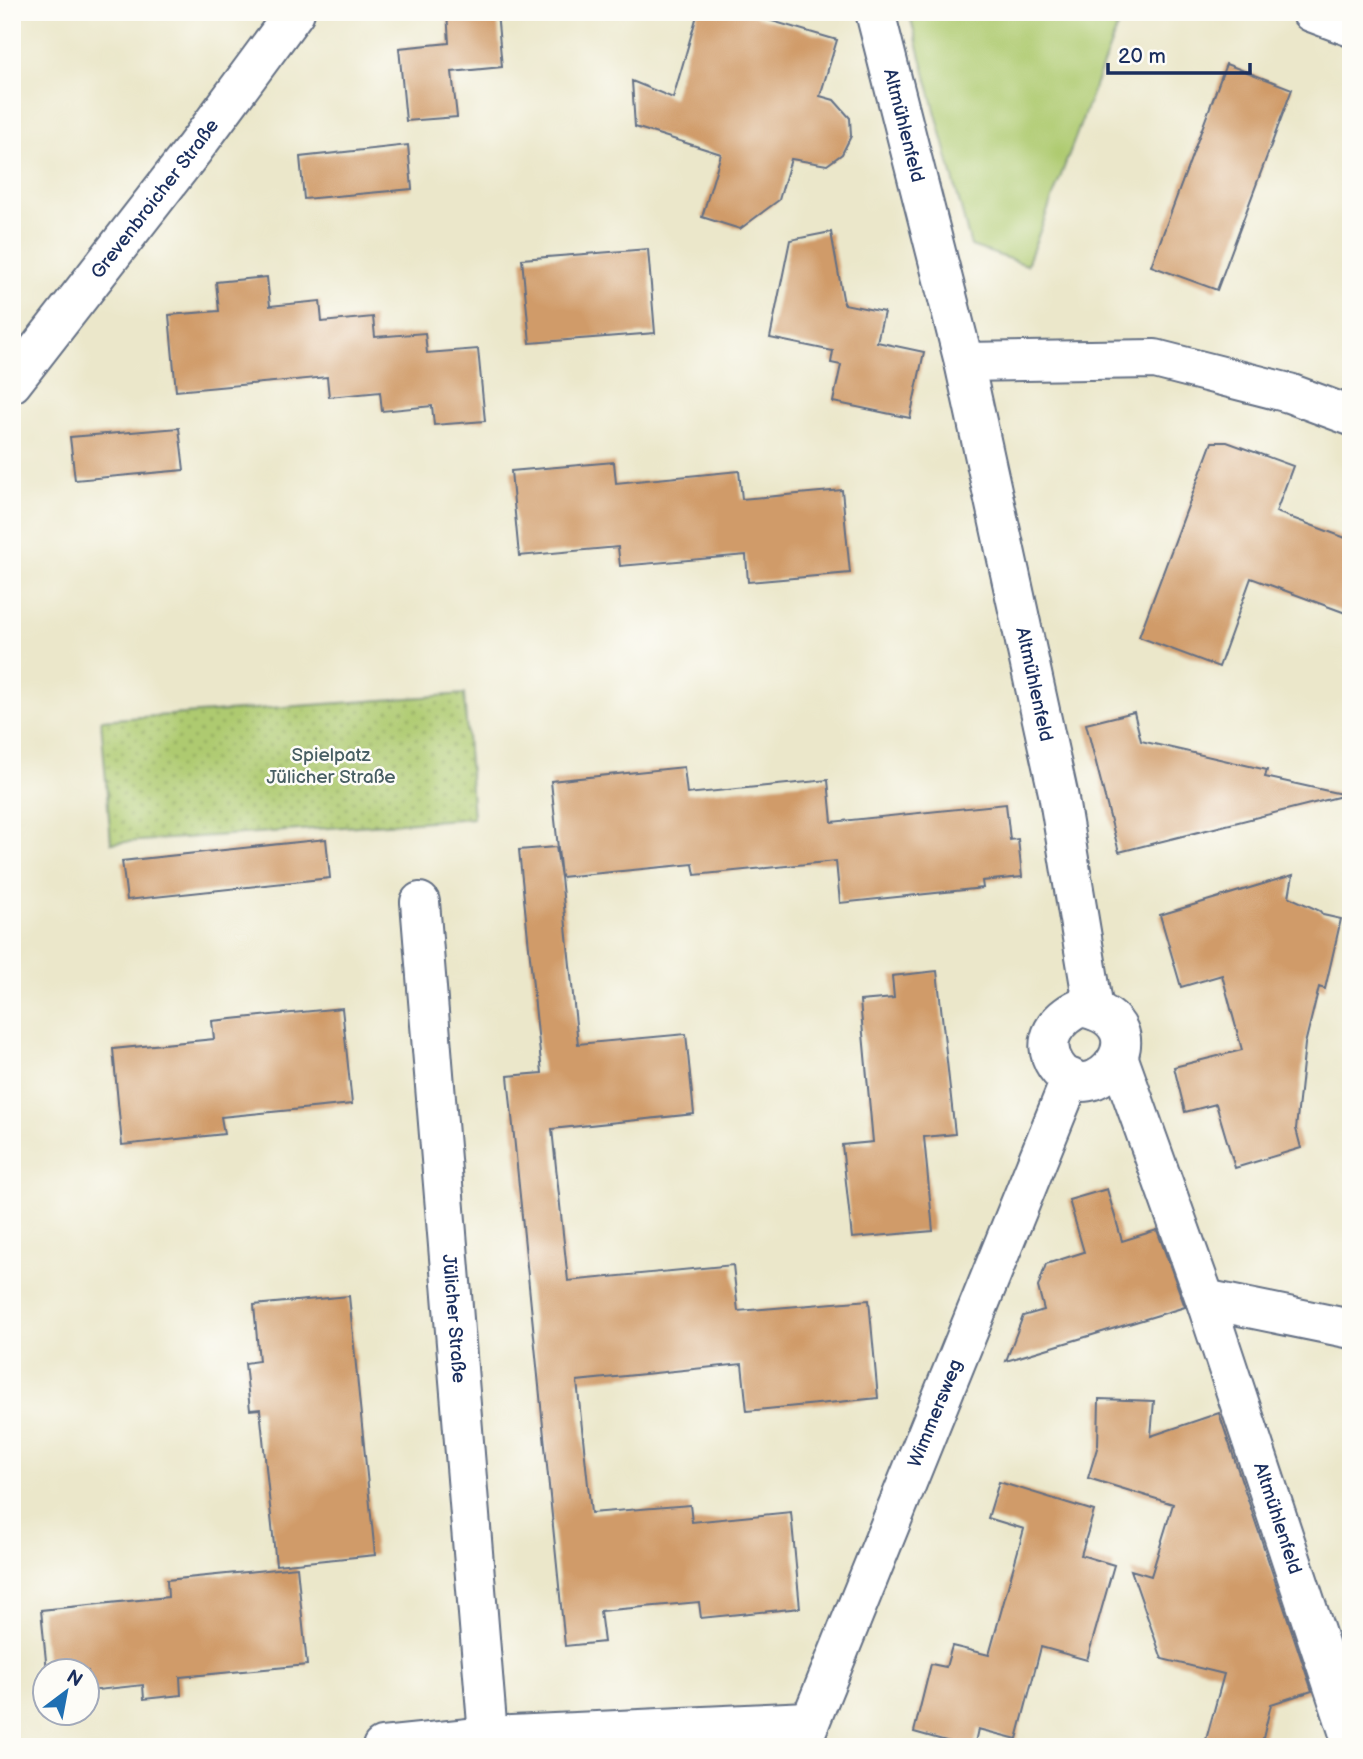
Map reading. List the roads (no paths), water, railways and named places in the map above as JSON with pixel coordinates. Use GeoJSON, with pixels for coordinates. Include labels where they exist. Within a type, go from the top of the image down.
{"type":"FeatureCollection","features":[{"type":"Feature","properties":{"kind":"street","name":"Grevenbroicher Straße"},"geometry":{"type":"LineString","coordinates":[[12,383],[194,149],[295,12]]}},
{"type":"Feature","properties":{"kind":"street","name":"Altmühlenfeld"},"geometry":{"type":"LineString","coordinates":[[875,12],[964,362],[1058,793],[1094,1010],[1109,1018],[1118,1029],[1122,1044],[1119,1059],[1205,1299],[1351,1740]]}},
{"type":"Feature","properties":{"kind":"street"},"geometry":{"type":"LineString","coordinates":[[1311,12],[1351,27]]}},
{"type":"Feature","properties":{"kind":"street"},"geometry":{"type":"LineString","coordinates":[[964,362],[1155,359],[1289,393],[1351,416]]}},
{"type":"Feature","properties":{"kind":"street","name":"Jülicher Straße"},"geometry":{"type":"LineString","coordinates":[[420,902],[488,1736]]}},
{"type":"Feature","properties":{"kind":"street"},"geometry":{"type":"LineString","coordinates":[[1094,1010],[1081,1007],[1060,1020],[1052,1031],[1048,1044],[1051,1057],[1058,1069],[1071,1079],[1084,1082],[1097,1080],[1119,1059]]}},
{"type":"Feature","properties":{"kind":"street","name":"Wimmersweg"},"geometry":{"type":"LineString","coordinates":[[804,1734],[1071,1079]]}},
{"type":"Feature","properties":{"kind":"street"},"geometry":{"type":"LineString","coordinates":[[1205,1299],[1351,1329]]}},
{"type":"Feature","properties":{"kind":"street"},"geometry":{"type":"LineString","coordinates":[[383,1747],[488,1736],[804,1734]]}},
{"type":"Feature","properties":{"kind":"park label","name":"Spielpatz Jülicher Straße"},"geometry":{"type":"Point","coordinates":[331,766]}}]}
